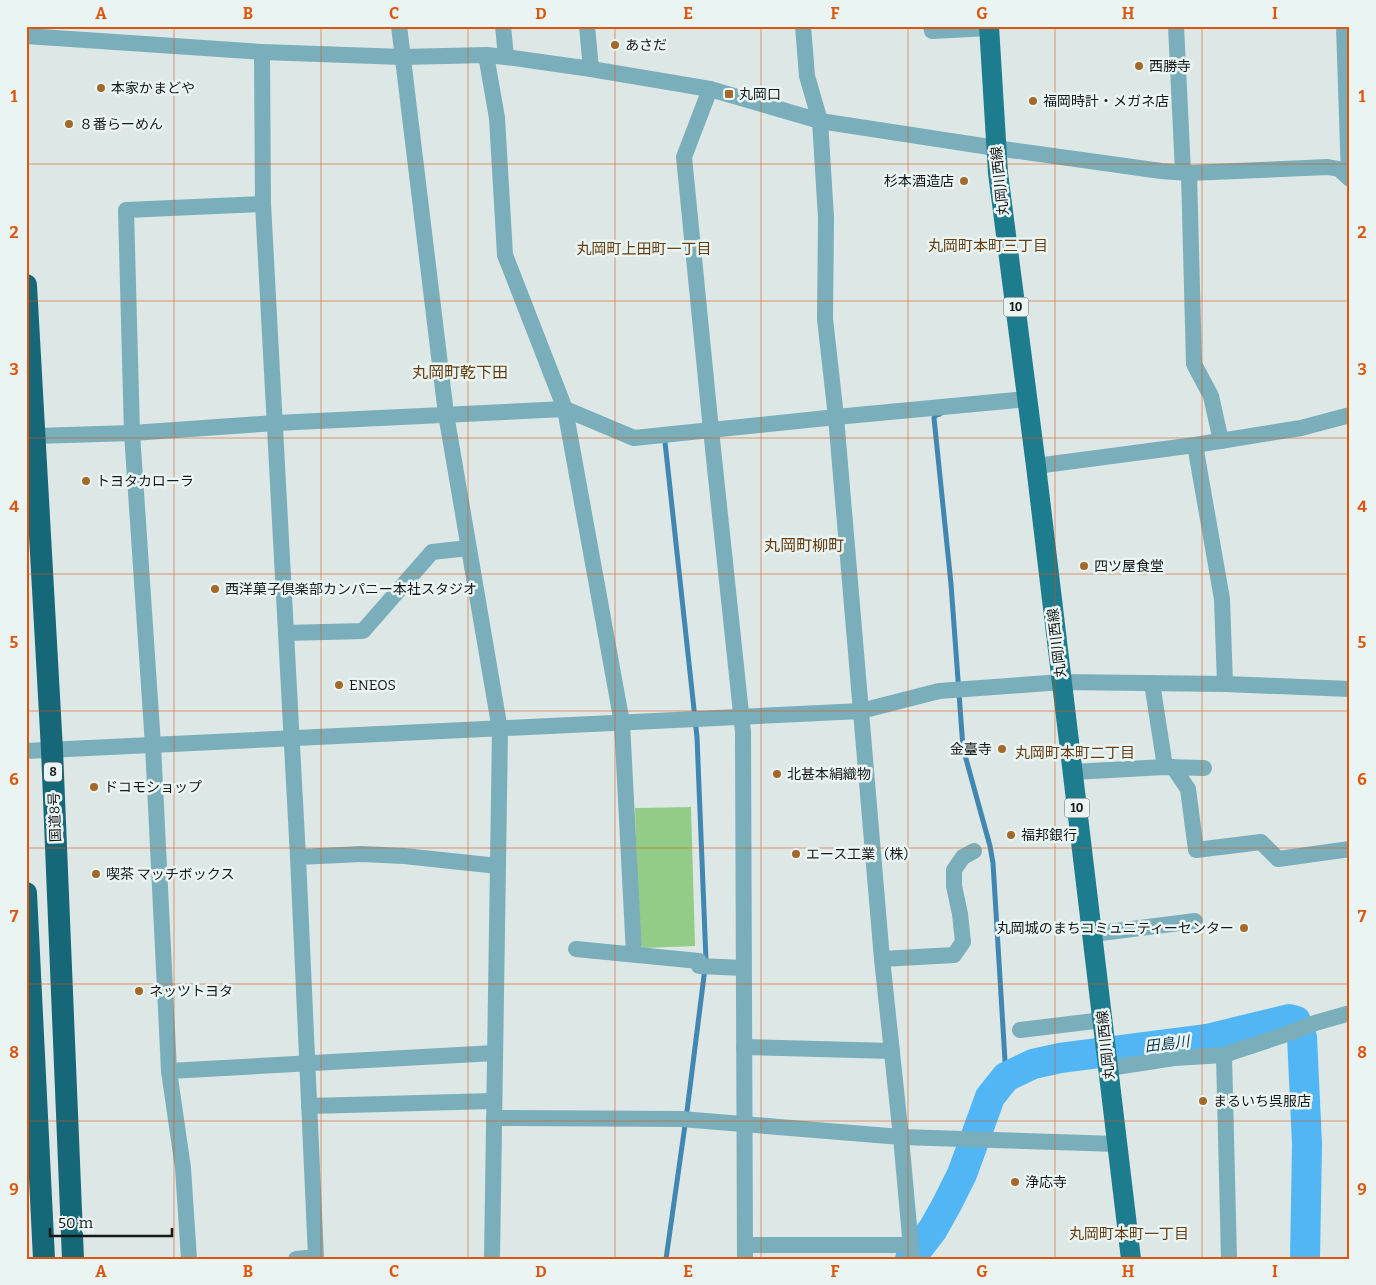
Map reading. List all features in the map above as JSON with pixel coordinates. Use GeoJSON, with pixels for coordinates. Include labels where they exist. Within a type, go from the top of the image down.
{"type":"FeatureCollection","features":[{"type":"Feature","properties":{"kind":"highway","name":"国道8号"},"geometry":{"type":"LineString","coordinates":[[26,286],[52,750],[73,1259]]}},
{"type":"Feature","properties":{"kind":"highway"},"geometry":{"type":"LineString","coordinates":[[26,893],[44,1259]]}},
{"type":"Feature","properties":{"kind":"main road","name":"丸岡川西線"},"geometry":{"type":"LineString","coordinates":[[990,27],[996,148],[1131,1259]]}},
{"type":"Feature","properties":{"kind":"street"},"geometry":{"type":"LineString","coordinates":[[399,26],[446,414],[500,730],[492,1259]]}},
{"type":"Feature","properties":{"kind":"street"},"geometry":{"type":"LineString","coordinates":[[503,26],[506,57]]}},
{"type":"Feature","properties":{"kind":"street"},"geometry":{"type":"LineString","coordinates":[[586,26],[591,68]]}},
{"type":"Feature","properties":{"kind":"street"},"geometry":{"type":"LineString","coordinates":[[710,89],[684,157],[740,718],[743,732],[745,1252],[911,1250],[882,959],[836,417],[825,319],[826,218],[820,121],[807,76],[803,26]]}},
{"type":"Feature","properties":{"kind":"street"},"geometry":{"type":"LineString","coordinates":[[931,26],[932,31],[990,27]]}},
{"type":"Feature","properties":{"kind":"street"},"geometry":{"type":"LineString","coordinates":[[1176,26],[1186,173],[1194,364],[1211,396],[1221,441]]}},
{"type":"Feature","properties":{"kind":"street"},"geometry":{"type":"LineString","coordinates":[[1344,26],[1350,178]]}},
{"type":"Feature","properties":{"kind":"street"},"geometry":{"type":"LineString","coordinates":[[26,36],[262,52],[403,57],[506,57],[591,68],[710,89],[820,121],[996,148],[1186,173],[1340,168],[1350,178]]}},
{"type":"Feature","properties":{"kind":"street"},"geometry":{"type":"LineString","coordinates":[[262,52],[264,204],[298,856],[316,1257],[296,1259]]}},
{"type":"Feature","properties":{"kind":"street"},"geometry":{"type":"LineString","coordinates":[[486,56],[496,118],[505,255],[565,409],[622,723],[634,954]]}},
{"type":"Feature","properties":{"kind":"street"},"geometry":{"type":"LineString","coordinates":[[189,1259],[184,1168],[169,1072],[153,745],[132,433],[126,210],[264,204]]}},
{"type":"Feature","properties":{"kind":"street"},"geometry":{"type":"LineString","coordinates":[[35,436],[132,433],[276,423],[565,409],[634,438],[1027,400]]}},
{"type":"Feature","properties":{"kind":"street"},"geometry":{"type":"LineString","coordinates":[[1036,466],[1195,445],[1301,428],[1350,414]]}},
{"type":"Feature","properties":{"kind":"street"},"geometry":{"type":"LineString","coordinates":[[1195,445],[1222,599],[1225,684]]}},
{"type":"Feature","properties":{"kind":"street"},"geometry":{"type":"LineString","coordinates":[[286,633],[363,631],[432,552],[468,548]]}},
{"type":"Feature","properties":{"kind":"street"},"geometry":{"type":"LineString","coordinates":[[26,751],[500,730],[861,711],[939,691],[1062,682],[1225,684],[1350,689]]}},
{"type":"Feature","properties":{"kind":"street"},"geometry":{"type":"LineString","coordinates":[[1152,683],[1169,767],[1188,789],[1196,850],[1261,842],[1278,859],[1350,849]]}},
{"type":"Feature","properties":{"kind":"street"},"geometry":{"type":"LineString","coordinates":[[1073,772],[1169,767],[1204,768]]}},
{"type":"Feature","properties":{"kind":"street"},"geometry":{"type":"LineString","coordinates":[[882,959],[954,955],[963,942],[954,886],[954,870],[963,857],[974,851]]}},
{"type":"Feature","properties":{"kind":"street"},"geometry":{"type":"LineString","coordinates":[[298,856],[362,854],[404,856],[498,866]]}},
{"type":"Feature","properties":{"kind":"street"},"geometry":{"type":"LineString","coordinates":[[1093,934],[1195,921]]}},
{"type":"Feature","properties":{"kind":"street"},"geometry":{"type":"LineString","coordinates":[[576,949],[699,961],[699,966],[743,968]]}},
{"type":"Feature","properties":{"kind":"street"},"geometry":{"type":"LineString","coordinates":[[1109,1068],[1174,1058],[1224,1055],[1350,1013]]}},
{"type":"Feature","properties":{"kind":"street"},"geometry":{"type":"LineString","coordinates":[[1020,1030],[1103,1020]]}},
{"type":"Feature","properties":{"kind":"street"},"geometry":{"type":"LineString","coordinates":[[744,1047],[892,1051]]}},
{"type":"Feature","properties":{"kind":"street"},"geometry":{"type":"LineString","coordinates":[[169,1072],[495,1054]]}},
{"type":"Feature","properties":{"kind":"street"},"geometry":{"type":"LineString","coordinates":[[1224,1055],[1229,1259]]}},
{"type":"Feature","properties":{"kind":"street"},"geometry":{"type":"LineString","coordinates":[[309,1106],[494,1101]]}},
{"type":"Feature","properties":{"kind":"street"},"geometry":{"type":"LineString","coordinates":[[494,1118],[681,1119],[901,1137],[1117,1144]]}},
{"type":"Feature","properties":{"kind":"green space"},"geometry":{"type":"Polygon","coordinates":[[[691,807],[695,946],[643,948],[639,942],[635,808],[691,807]]]}},
{"type":"Feature","properties":{"kind":"waterway"},"geometry":{"type":"LineString","coordinates":[[940,414],[934,418],[951,584],[963,748],[993,863],[1006,1077]]}},
{"type":"Feature","properties":{"kind":"waterway"},"geometry":{"type":"LineString","coordinates":[[665,442],[697,737],[706,960],[666,1259]]}},
{"type":"Feature","properties":{"kind":"waterway","name":"田島川"},"geometry":{"type":"LineString","coordinates":[[910,1259],[933,1229],[947,1204],[962,1174],[990,1097],[1006,1077],[1033,1064],[1060,1058],[1207,1039],[1289,1019],[1296,1021],[1302,1037],[1307,1144],[1305,1259]]}},
{"type":"Feature","properties":{"kind":"place","name":"あさだ"},"geometry":{"type":"Point","coordinates":[615,45]}},
{"type":"Feature","properties":{"kind":"place","name":"西勝寺"},"geometry":{"type":"Point","coordinates":[1139,66]}},
{"type":"Feature","properties":{"kind":"place","name":"本家かまどや"},"geometry":{"type":"Point","coordinates":[101,88]}},
{"type":"Feature","properties":{"kind":"place","name":"丸岡口"},"geometry":{"type":"Point","coordinates":[729,94]}},
{"type":"Feature","properties":{"kind":"place","name":"福岡時計・メガネ店"},"geometry":{"type":"Point","coordinates":[1033,101]}},
{"type":"Feature","properties":{"kind":"place","name":"８番らーめん"},"geometry":{"type":"Point","coordinates":[69,124]}},
{"type":"Feature","properties":{"kind":"place","name":"杉本酒造店"},"geometry":{"type":"Point","coordinates":[964,181]}},
{"type":"Feature","properties":{"kind":"place","name":"トヨタカローラ"},"geometry":{"type":"Point","coordinates":[86,481]}},
{"type":"Feature","properties":{"kind":"place","name":"四ツ屋食堂"},"geometry":{"type":"Point","coordinates":[1084,566]}},
{"type":"Feature","properties":{"kind":"place","name":"西洋菓子倶楽部カンパニー本社スタジオ"},"geometry":{"type":"Point","coordinates":[215,589]}},
{"type":"Feature","properties":{"kind":"place","name":"ENEOS"},"geometry":{"type":"Point","coordinates":[339,685]}},
{"type":"Feature","properties":{"kind":"place","name":"金臺寺"},"geometry":{"type":"Point","coordinates":[1002,749]}},
{"type":"Feature","properties":{"kind":"place","name":"北甚本絹織物"},"geometry":{"type":"Point","coordinates":[777,774]}},
{"type":"Feature","properties":{"kind":"place","name":"ドコモショップ"},"geometry":{"type":"Point","coordinates":[94,787]}},
{"type":"Feature","properties":{"kind":"place","name":"福邦銀行"},"geometry":{"type":"Point","coordinates":[1011,835]}},
{"type":"Feature","properties":{"kind":"place","name":"エース工業（株）"},"geometry":{"type":"Point","coordinates":[796,854]}},
{"type":"Feature","properties":{"kind":"place","name":"喫茶 マッチボックス"},"geometry":{"type":"Point","coordinates":[96,874]}},
{"type":"Feature","properties":{"kind":"place","name":"丸岡城のまちコミュニティーセンター"},"geometry":{"type":"Point","coordinates":[1244,928]}},
{"type":"Feature","properties":{"kind":"place","name":"ネッツトヨタ"},"geometry":{"type":"Point","coordinates":[139,991]}},
{"type":"Feature","properties":{"kind":"place","name":"まるいち呉服店"},"geometry":{"type":"Point","coordinates":[1203,1101]}},
{"type":"Feature","properties":{"kind":"place","name":"浄応寺"},"geometry":{"type":"Point","coordinates":[1015,1182]}},
{"type":"Feature","properties":{"kind":"district","name":"丸岡町本町三丁目"},"geometry":{"type":"Point","coordinates":[988,246]}},
{"type":"Feature","properties":{"kind":"district","name":"丸岡町上田町一丁目"},"geometry":{"type":"Point","coordinates":[644,249]}},
{"type":"Feature","properties":{"kind":"district","name":"丸岡町乾下田"},"geometry":{"type":"Point","coordinates":[460,372]}},
{"type":"Feature","properties":{"kind":"district","name":"丸岡町柳町"},"geometry":{"type":"Point","coordinates":[804,545]}},
{"type":"Feature","properties":{"kind":"district","name":"丸岡町本町二丁目"},"geometry":{"type":"Point","coordinates":[1075,753]}},
{"type":"Feature","properties":{"kind":"district","name":"丸岡町本町一丁目"},"geometry":{"type":"Point","coordinates":[1129,1234]}}]}
